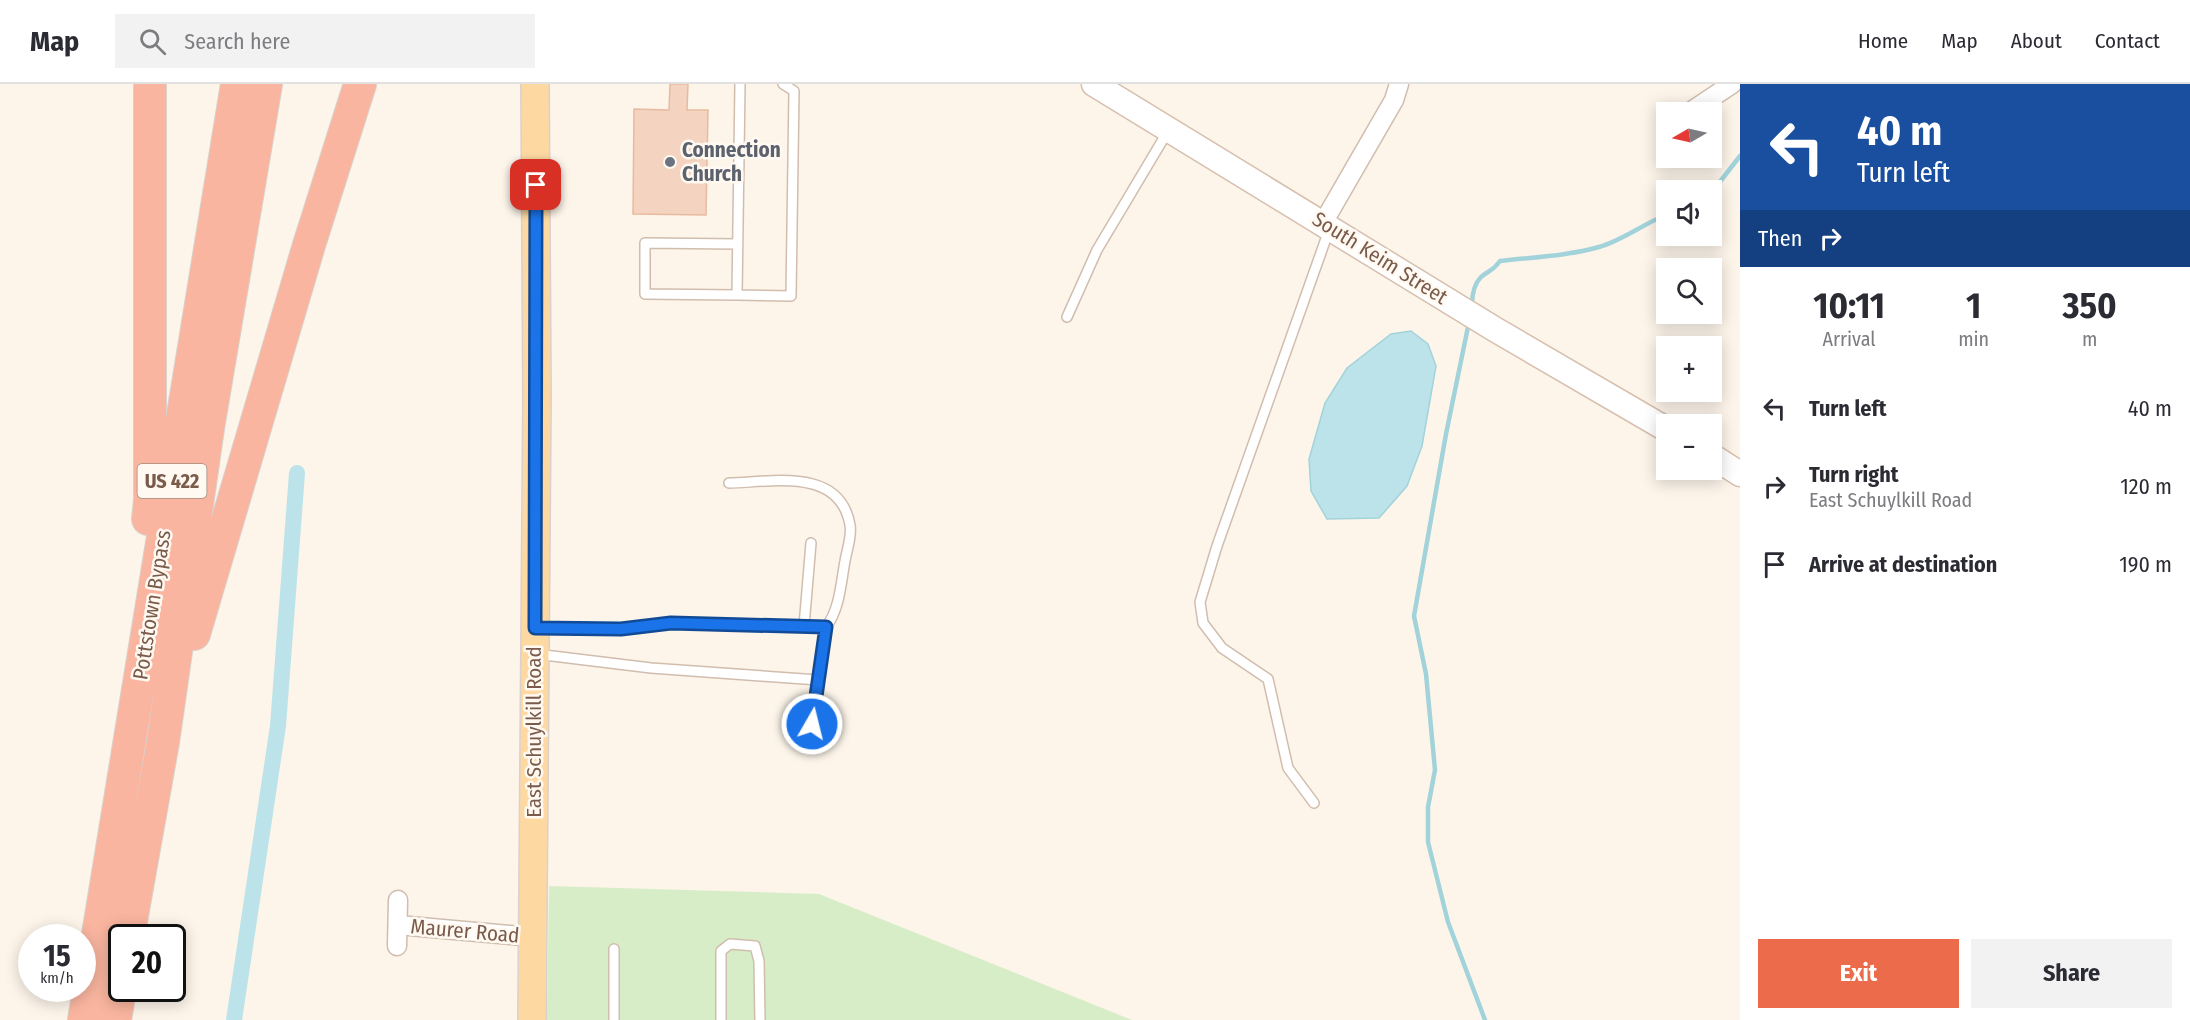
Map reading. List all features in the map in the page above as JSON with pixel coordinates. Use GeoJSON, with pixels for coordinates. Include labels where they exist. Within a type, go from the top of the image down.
{"type":"FeatureCollection","features":[{"type":"Feature","properties":{"kind":"highway"},"geometry":{"type":"LineString","coordinates":[[107,878],[150,500],[150,84]]}},
{"type":"Feature","properties":{"kind":"highway","name":"Pottstown Bypass"},"geometry":{"type":"LineString","coordinates":[[84,1020],[237,84]]}},
{"type":"Feature","properties":{"kind":"highway","name":"Pottstown Bypass"},"geometry":{"type":"LineString","coordinates":[[130,924],[163,742],[208,428],[266,84]]}},
{"type":"Feature","properties":{"kind":"highway"},"geometry":{"type":"LineString","coordinates":[[163,742],[309,245],[360,84]]}},
{"type":"Feature","properties":{"kind":"highway"},"geometry":{"type":"LineString","coordinates":[[115,1020],[118,1002]]}},
{"type":"Feature","properties":{"kind":"main road","name":"East Schuylkill Road"},"geometry":{"type":"LineString","coordinates":[[532,1020],[537,398],[535,84]]}},
{"type":"Feature","properties":{"kind":"street","name":"South Keim Street"},"geometry":{"type":"LineString","coordinates":[[1094,84],[1496,330],[1656,423]]}},
{"type":"Feature","properties":{"kind":"street"},"geometry":{"type":"LineString","coordinates":[[1327,225],[1394,100],[1399,84]]}},
{"type":"Feature","properties":{"kind":"street"},"geometry":{"type":"LineString","coordinates":[[1705,102],[1731,84]]}},
{"type":"Feature","properties":{"kind":"street"},"geometry":{"type":"LineString","coordinates":[[1722,462],[1740,474]]}},
{"type":"Feature","properties":{"kind":"street","name":"Maurer Road"},"geometry":{"type":"LineString","coordinates":[[398,900],[398,946]]}},
{"type":"Feature","properties":{"kind":"street","name":"Maurer Road"},"geometry":{"type":"LineString","coordinates":[[398,925],[533,937]]}},
{"type":"Feature","properties":{"kind":"lane"},"geometry":{"type":"LineString","coordinates":[[737,295],[740,84]]}},
{"type":"Feature","properties":{"kind":"lane"},"geometry":{"type":"LineString","coordinates":[[738,244],[645,243],[645,294],[791,296],[795,91],[783,84]]}},
{"type":"Feature","properties":{"kind":"lane"},"geometry":{"type":"LineString","coordinates":[[1067,317],[1097,250],[1140,174],[1169,129]]}},
{"type":"Feature","properties":{"kind":"lane"},"geometry":{"type":"LineString","coordinates":[[1314,803],[1288,768],[1268,679],[1222,648],[1203,623],[1200,602],[1327,225]]}},
{"type":"Feature","properties":{"kind":"lane"},"geometry":{"type":"LineString","coordinates":[[729,483],[813,483],[835,493],[842,503],[850,526],[849,544],[836,607],[826,627],[812,724]]}},
{"type":"Feature","properties":{"kind":"lane"},"geometry":{"type":"LineString","coordinates":[[804,626],[811,543]]}},
{"type":"Feature","properties":{"kind":"lane"},"geometry":{"type":"LineString","coordinates":[[535,641],[671,623],[826,627]]}},
{"type":"Feature","properties":{"kind":"lane"},"geometry":{"type":"LineString","coordinates":[[535,641],[651,669],[818,680]]}},
{"type":"Feature","properties":{"kind":"lane"},"geometry":{"type":"LineString","coordinates":[[721,1020],[722,951],[730,944],[755,946],[759,961],[760,1020]]}},
{"type":"Feature","properties":{"kind":"lane"},"geometry":{"type":"LineString","coordinates":[[614,949],[614,1020]]}},
{"type":"Feature","properties":{"kind":"green space"},"geometry":{"type":"Polygon","coordinates":[[[549,886],[819,894],[1132,1020],[547,1020],[549,886]]]}},
{"type":"Feature","properties":{"kind":"water"},"geometry":{"type":"Polygon","coordinates":[[[1411,331],[1428,344],[1436,366],[1422,446],[1407,486],[1379,518],[1327,519],[1311,491],[1309,459],[1325,403],[1347,368],[1391,334],[1411,331]]]}},
{"type":"Feature","properties":{"kind":"building","name":"Connection Church"},"geometry":{"type":"Polygon","coordinates":[[[670,84],[688,84],[687,110],[708,110],[706,215],[633,214],[634,109],[669,110],[670,84]]]}},
{"type":"Feature","properties":{"kind":"waterway"},"geometry":{"type":"LineString","coordinates":[[1721,180],[1740,156]]}},
{"type":"Feature","properties":{"kind":"waterway"},"geometry":{"type":"LineString","coordinates":[[1472,305],[1477,283],[1500,261],[1599,247],[1656,220]]}},
{"type":"Feature","properties":{"kind":"waterway"},"geometry":{"type":"LineString","coordinates":[[1469,322],[1446,434],[1414,616],[1426,674],[1435,770],[1428,807],[1428,842],[1448,922],[1485,1020]]}},
{"type":"Feature","properties":{"kind":"waterway"},"geometry":{"type":"LineString","coordinates":[[234,1020],[278,726],[297,473]]}},
{"type":"Feature","properties":{"kind":"place","name":"Connection Church"},"geometry":{"type":"Point","coordinates":[670,162]}},
{"type":"Feature","properties":{"kind":"route"},"geometry":{"type":"LineString","coordinates":[[536,185],[535,628],[621,629],[671,623],[826,627],[812,724]]}}]}
